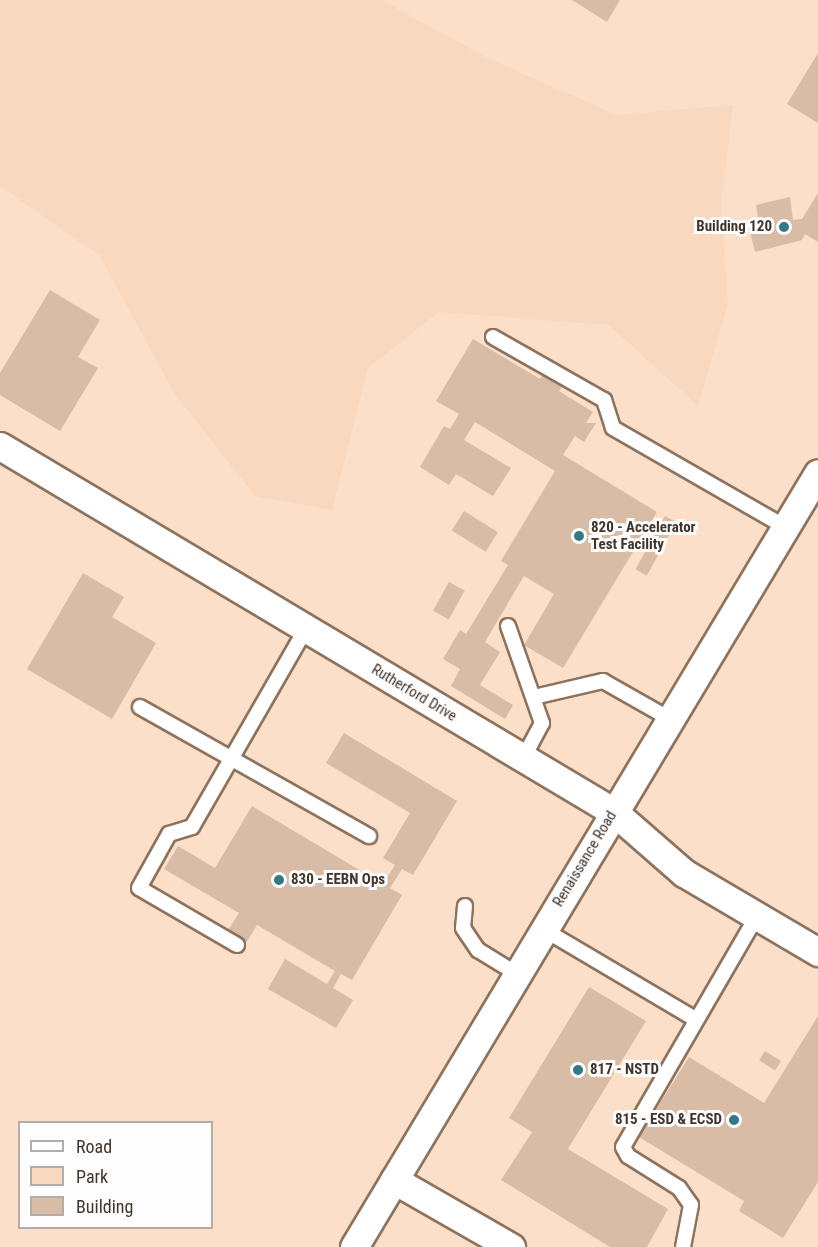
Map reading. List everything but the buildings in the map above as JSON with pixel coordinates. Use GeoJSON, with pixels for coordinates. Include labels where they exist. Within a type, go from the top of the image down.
{"type":"FeatureCollection","features":[{"type":"Feature","properties":{"kind":"street","name":"Rutherford Drive"},"geometry":{"type":"LineString","coordinates":[[0,446],[614,812],[684,873],[818,952]]}},
{"type":"Feature","properties":{"kind":"street","name":"Renaissance Road"},"geometry":{"type":"LineString","coordinates":[[354,1247],[818,473]]}},
{"type":"Feature","properties":{"kind":"street"},"geometry":{"type":"LineString","coordinates":[[394,1180],[511,1247]]}},
{"type":"Feature","properties":{"kind":"lane"},"geometry":{"type":"LineString","coordinates":[[493,338],[604,400],[613,428],[785,527]]}},
{"type":"Feature","properties":{"kind":"lane"},"geometry":{"type":"LineString","coordinates":[[508,626],[542,723],[523,758]]}},
{"type":"Feature","properties":{"kind":"lane"},"geometry":{"type":"LineString","coordinates":[[237,945],[139,888],[169,834],[192,827],[306,629]]}},
{"type":"Feature","properties":{"kind":"lane"},"geometry":{"type":"LineString","coordinates":[[534,697],[603,681],[670,719]]}},
{"type":"Feature","properties":{"kind":"lane"},"geometry":{"type":"LineString","coordinates":[[140,707],[369,836]]}},
{"type":"Feature","properties":{"kind":"lane"},"geometry":{"type":"LineString","coordinates":[[465,906],[463,928],[478,950],[517,974]]}},
{"type":"Feature","properties":{"kind":"lane"},"geometry":{"type":"LineString","coordinates":[[683,1247],[691,1205],[679,1188],[628,1156],[623,1147],[757,915]]}},
{"type":"Feature","properties":{"kind":"lane"},"geometry":{"type":"LineString","coordinates":[[543,929],[695,1020]]}},
{"type":"Feature","properties":{"kind":"shaded area"},"geometry":{"type":"Polygon","coordinates":[[[0,0],[818,0],[818,1247],[0,1247],[0,0]]]}},
{"type":"Feature","properties":{"kind":"green space"},"geometry":{"type":"Polygon","coordinates":[[[0,0],[382,0],[487,58],[617,115],[733,105],[721,205],[728,304],[698,406],[609,325],[439,312],[368,368],[332,510],[255,496],[174,393],[100,256],[0,186],[0,0]]]}},
{"type":"Feature","properties":{"kind":"place","name":"Building 120"},"geometry":{"type":"Point","coordinates":[784,227]}},
{"type":"Feature","properties":{"kind":"place","name":"820 - Accelerator Test Facility"},"geometry":{"type":"Point","coordinates":[579,536]}},
{"type":"Feature","properties":{"kind":"place","name":"830 - EEBN Ops"},"geometry":{"type":"Point","coordinates":[279,880]}},
{"type":"Feature","properties":{"kind":"place","name":"817 - NSTD"},"geometry":{"type":"Point","coordinates":[578,1070]}},
{"type":"Feature","properties":{"kind":"place","name":"815 - ESD & ECSD"},"geometry":{"type":"Point","coordinates":[734,1120]}}]}
